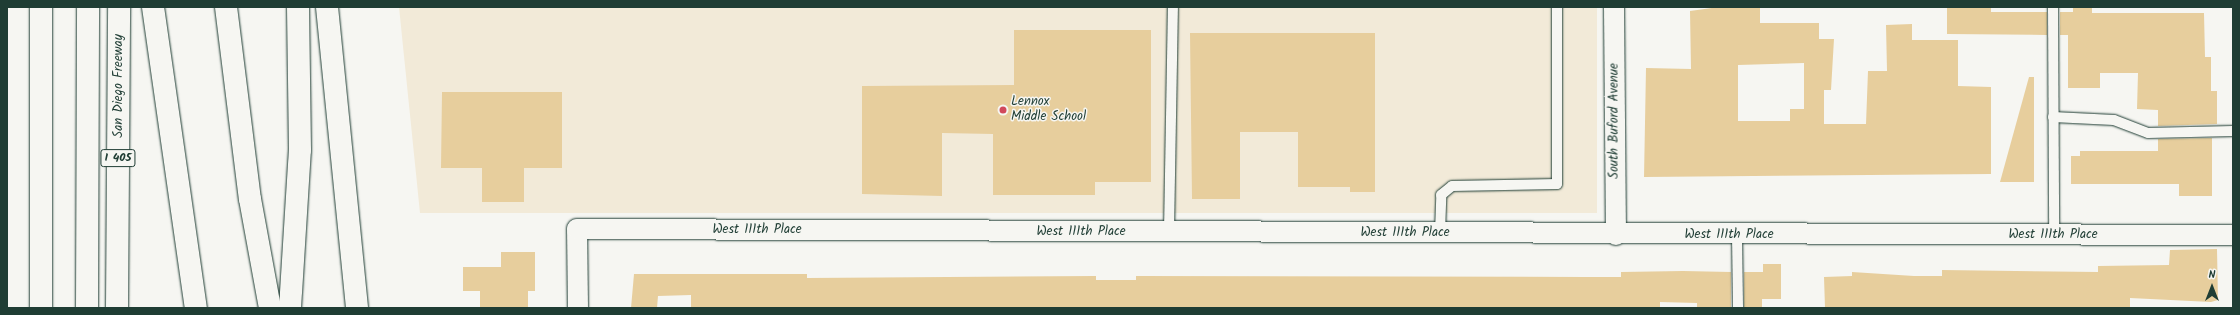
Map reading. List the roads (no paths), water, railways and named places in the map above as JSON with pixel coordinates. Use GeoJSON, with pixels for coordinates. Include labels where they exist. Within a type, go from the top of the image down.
{"type":"FeatureCollection","features":[{"type":"Feature","properties":{"kind":"highway"},"geometry":{"type":"LineString","coordinates":[[41,7],[41,308]]}},
{"type":"Feature","properties":{"kind":"highway"},"geometry":{"type":"LineString","coordinates":[[87,308],[88,7]]}},
{"type":"Feature","properties":{"kind":"highway","name":"San Diego Freeway"},"geometry":{"type":"LineString","coordinates":[[118,308],[119,7]]}},
{"type":"Feature","properties":{"kind":"highway"},"geometry":{"type":"LineString","coordinates":[[153,7],[196,308]]}},
{"type":"Feature","properties":{"kind":"highway"},"geometry":{"type":"LineString","coordinates":[[226,7],[250,199],[270,308]]}},
{"type":"Feature","properties":{"kind":"highway"},"geometry":{"type":"LineString","coordinates":[[290,308],[300,150],[298,7]]}},
{"type":"Feature","properties":{"kind":"highway"},"geometry":{"type":"LineString","coordinates":[[327,7],[357,308]]}},
{"type":"Feature","properties":{"kind":"street","name":"South Buford Avenue"},"geometry":{"type":"LineString","coordinates":[[1614,7],[1616,234]]}},
{"type":"Feature","properties":{"kind":"street","name":"West 111th Place"},"geometry":{"type":"LineString","coordinates":[[578,308],[577,229],[1616,234],[2233,234]]}},
{"type":"Feature","properties":{"kind":"lane"},"geometry":{"type":"LineString","coordinates":[[1169,232],[1173,7]]}},
{"type":"Feature","properties":{"kind":"lane"},"geometry":{"type":"LineString","coordinates":[[1440,233],[1441,195],[1452,186],[1557,184],[1557,7]]}},
{"type":"Feature","properties":{"kind":"lane"},"geometry":{"type":"LineString","coordinates":[[2053,7],[2054,234]]}},
{"type":"Feature","properties":{"kind":"lane"},"geometry":{"type":"LineString","coordinates":[[2054,117],[2114,120],[2148,133],[2233,131]]}},
{"type":"Feature","properties":{"kind":"lane"},"geometry":{"type":"LineString","coordinates":[[1737,234],[1738,308]]}},
{"type":"Feature","properties":{"kind":"place","name":"Lennox Middle School"},"geometry":{"type":"Point","coordinates":[1003,110]}}]}
